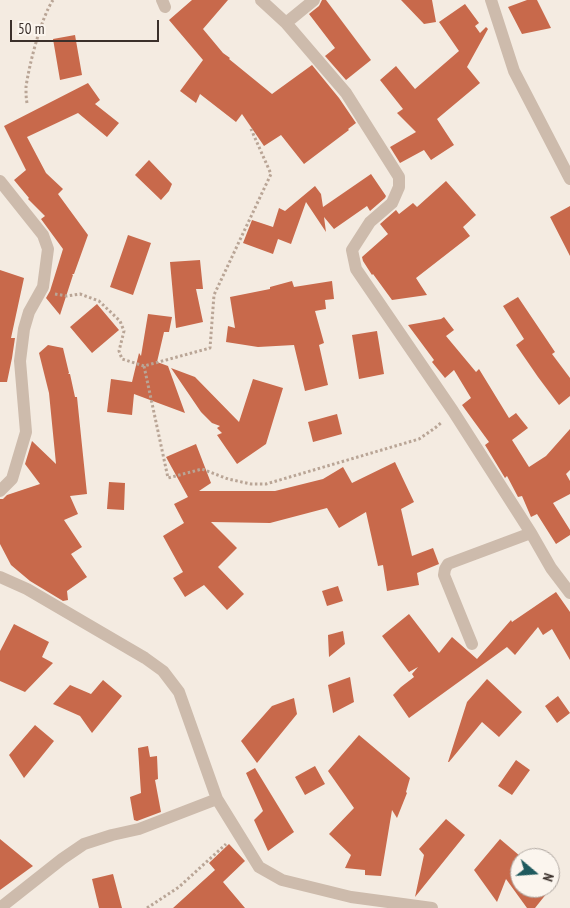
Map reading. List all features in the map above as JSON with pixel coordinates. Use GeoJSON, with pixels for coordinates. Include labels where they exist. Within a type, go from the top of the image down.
{"type":"FeatureCollection","features":[{"type":"Feature","properties":{"kind":"street"},"geometry":{"type":"LineString","coordinates":[[261,0],[286,23],[346,93],[399,177],[399,187],[392,203],[370,222],[352,250],[356,269],[453,411],[531,533],[551,568],[570,592]]}},
{"type":"Feature","properties":{"kind":"street"},"geometry":{"type":"LineString","coordinates":[[286,23],[314,0]]}},
{"type":"Feature","properties":{"kind":"street"},"geometry":{"type":"LineString","coordinates":[[491,0],[514,71],[570,179]]}},
{"type":"Feature","properties":{"kind":"street"},"geometry":{"type":"LineString","coordinates":[[0,181],[43,234],[48,249],[43,286],[29,312],[24,329],[20,361],[26,432],[12,479],[0,491]]}},
{"type":"Feature","properties":{"kind":"street"},"geometry":{"type":"LineString","coordinates":[[472,644],[444,574],[445,568],[448,564],[531,533]]}},
{"type":"Feature","properties":{"kind":"street"},"geometry":{"type":"LineString","coordinates":[[0,577],[27,589],[145,658],[163,671],[179,692],[217,799],[259,866],[282,880],[351,897],[432,908]]}},
{"type":"Feature","properties":{"kind":"street"},"geometry":{"type":"LineString","coordinates":[[0,908],[84,844],[139,829],[217,799]]}},
{"type":"Feature","properties":{"kind":"path"},"geometry":{"type":"LineString","coordinates":[[26,104],[26,89],[35,48],[53,0]]}},
{"type":"Feature","properties":{"kind":"path"},"geometry":{"type":"LineString","coordinates":[[43,286],[55,294],[68,296],[80,294],[99,301],[120,321],[124,331],[119,351],[122,359],[144,366],[210,348],[214,296],[271,174],[251,129]]}},
{"type":"Feature","properties":{"kind":"path"},"geometry":{"type":"LineString","coordinates":[[144,366],[168,478],[202,469],[228,479],[251,484],[266,484],[419,439],[435,428],[453,411]]}},
{"type":"Feature","properties":{"kind":"path"},"geometry":{"type":"LineString","coordinates":[[147,908],[179,887],[238,834]]}},
{"type":"Feature","properties":{"kind":"building"},"geometry":{"type":"Polygon","coordinates":[[[192,0],[228,0],[203,29],[229,59],[272,94],[312,65],[339,98],[356,123],[304,164],[281,135],[264,146],[242,114],[236,122],[200,94],[196,103],[180,91],[203,60],[169,20],[192,0]]]}},
{"type":"Feature","properties":{"kind":"building"},"geometry":{"type":"Polygon","coordinates":[[[322,0],[326,0],[371,60],[346,80],[325,56],[335,48],[309,14],[319,6],[322,0]]]}},
{"type":"Feature","properties":{"kind":"building"},"geometry":{"type":"Polygon","coordinates":[[[401,0],[432,0],[436,22],[424,24],[401,0]]]}},
{"type":"Feature","properties":{"kind":"building"},"geometry":{"type":"Polygon","coordinates":[[[527,0],[537,0],[551,28],[522,34],[508,7],[527,0]]]}},
{"type":"Feature","properties":{"kind":"building"},"geometry":{"type":"Polygon","coordinates":[[[465,4],[479,23],[475,26],[480,33],[486,27],[488,29],[467,67],[480,83],[437,119],[454,145],[431,160],[424,150],[400,163],[390,147],[416,132],[397,113],[403,109],[380,80],[396,66],[415,89],[459,51],[439,22],[465,4]]]}},
{"type":"Feature","properties":{"kind":"building"},"geometry":{"type":"Polygon","coordinates":[[[75,35],[82,75],[60,80],[53,39],[75,35]]]}},
{"type":"Feature","properties":{"kind":"building"},"geometry":{"type":"Polygon","coordinates":[[[88,83],[100,100],[95,104],[119,123],[107,137],[78,113],[27,137],[46,173],[63,189],[58,194],[88,235],[74,274],[72,274],[60,315],[46,298],[63,249],[41,219],[45,216],[28,199],[14,180],[26,170],[4,126],[88,83]]]}},
{"type":"Feature","properties":{"kind":"building"},"geometry":{"type":"Polygon","coordinates":[[[149,160],[172,184],[161,200],[135,175],[149,160]]]}},
{"type":"Feature","properties":{"kind":"building"},"geometry":{"type":"Polygon","coordinates":[[[371,174],[386,196],[370,211],[367,206],[334,229],[324,217],[326,232],[306,202],[291,244],[278,239],[273,254],[243,243],[252,220],[273,227],[279,208],[285,211],[315,186],[321,194],[323,207],[371,174]]]}},
{"type":"Feature","properties":{"kind":"building"},"geometry":{"type":"Polygon","coordinates":[[[446,181],[476,215],[463,227],[470,236],[416,278],[427,295],[392,300],[372,275],[362,257],[388,234],[380,224],[396,210],[399,214],[413,203],[417,207],[446,181]]]}},
{"type":"Feature","properties":{"kind":"building"},"geometry":{"type":"Polygon","coordinates":[[[570,206],[570,256],[550,217],[570,206]]]}},
{"type":"Feature","properties":{"kind":"building"},"geometry":{"type":"Polygon","coordinates":[[[128,235],[151,243],[133,295],[110,287],[128,235]]]}},
{"type":"Feature","properties":{"kind":"building"},"geometry":{"type":"Polygon","coordinates":[[[200,260],[203,289],[196,289],[203,322],[176,328],[170,262],[200,260]]]}},
{"type":"Feature","properties":{"kind":"building"},"geometry":{"type":"Polygon","coordinates":[[[0,270],[24,278],[11,338],[15,338],[7,382],[0,382],[0,270]]]}},
{"type":"Feature","properties":{"kind":"building"},"geometry":{"type":"Polygon","coordinates":[[[292,281],[294,287],[332,281],[334,299],[325,300],[326,309],[315,311],[324,343],[319,345],[328,385],[305,391],[294,345],[258,347],[226,342],[228,326],[235,328],[230,297],[270,289],[270,287],[292,281]]]}},
{"type":"Feature","properties":{"kind":"building"},"geometry":{"type":"Polygon","coordinates":[[[518,297],[555,352],[552,354],[570,378],[570,396],[559,405],[516,345],[524,339],[503,306],[518,297]]]}},
{"type":"Feature","properties":{"kind":"building"},"geometry":{"type":"Polygon","coordinates":[[[97,304],[119,330],[92,353],[70,327],[97,304]]]}},
{"type":"Feature","properties":{"kind":"building"},"geometry":{"type":"Polygon","coordinates":[[[148,314],[172,317],[169,332],[164,332],[157,362],[168,366],[185,413],[134,394],[132,415],[107,412],[111,379],[132,382],[139,353],[141,356],[148,314]]]}},
{"type":"Feature","properties":{"kind":"building"},"geometry":{"type":"Polygon","coordinates":[[[444,317],[454,330],[446,336],[476,372],[479,369],[509,418],[516,413],[528,428],[512,440],[529,467],[546,456],[570,429],[570,470],[566,474],[570,481],[570,494],[553,503],[570,530],[570,535],[556,544],[537,514],[531,517],[522,496],[518,497],[507,476],[505,478],[485,445],[489,442],[462,405],[471,398],[454,370],[445,378],[432,362],[434,360],[408,325],[444,317]]]}},
{"type":"Feature","properties":{"kind":"building"},"geometry":{"type":"Polygon","coordinates":[[[377,331],[384,374],[359,379],[352,335],[377,331]]]}},
{"type":"Feature","properties":{"kind":"building"},"geometry":{"type":"Polygon","coordinates":[[[48,345],[63,348],[68,374],[70,374],[75,397],[77,397],[87,494],[70,496],[78,514],[64,520],[82,547],[71,554],[87,577],[67,591],[68,600],[63,601],[30,581],[11,565],[0,544],[0,499],[40,484],[25,464],[32,441],[56,464],[49,393],[39,353],[48,345]]]}},
{"type":"Feature","properties":{"kind":"building"},"geometry":{"type":"Polygon","coordinates":[[[171,368],[195,377],[239,422],[253,379],[283,388],[266,444],[237,464],[217,435],[222,433],[217,428],[220,426],[212,423],[201,412],[171,368]]]}},
{"type":"Feature","properties":{"kind":"building"},"geometry":{"type":"Polygon","coordinates":[[[337,414],[342,434],[313,442],[308,422],[337,414]]]}},
{"type":"Feature","properties":{"kind":"building"},"geometry":{"type":"Polygon","coordinates":[[[196,444],[211,483],[199,491],[275,491],[323,479],[343,467],[352,483],[395,462],[414,502],[401,509],[412,556],[433,548],[439,564],[417,573],[419,585],[387,591],[383,565],[378,566],[366,512],[339,528],[327,508],[270,523],[211,522],[237,548],[218,567],[244,594],[227,610],[204,585],[185,597],[173,578],[183,572],[163,536],[184,523],[174,504],[188,497],[166,457],[196,444]]]}},
{"type":"Feature","properties":{"kind":"building"},"geometry":{"type":"Polygon","coordinates":[[[109,482],[125,483],[124,510],[107,509],[109,482]]]}},
{"type":"Feature","properties":{"kind":"building"},"geometry":{"type":"Polygon","coordinates":[[[338,586],[343,601],[327,606],[322,591],[338,586]]]}},
{"type":"Feature","properties":{"kind":"building"},"geometry":{"type":"Polygon","coordinates":[[[556,592],[570,612],[570,660],[552,629],[543,635],[538,627],[515,655],[507,647],[409,718],[393,695],[414,677],[412,674],[418,667],[409,672],[382,636],[409,614],[439,653],[452,637],[477,659],[511,620],[512,622],[556,592]]]}},
{"type":"Feature","properties":{"kind":"building"},"geometry":{"type":"Polygon","coordinates":[[[14,624],[49,642],[42,657],[53,663],[25,692],[0,681],[0,651],[14,624]]]}},
{"type":"Feature","properties":{"kind":"building"},"geometry":{"type":"Polygon","coordinates":[[[343,631],[345,644],[329,657],[328,635],[343,631]]]}},
{"type":"Feature","properties":{"kind":"building"},"geometry":{"type":"Polygon","coordinates":[[[350,677],[354,702],[333,713],[328,685],[350,677]]]}},
{"type":"Feature","properties":{"kind":"building"},"geometry":{"type":"Polygon","coordinates":[[[487,679],[522,712],[499,737],[482,722],[448,762],[467,702],[487,679]]]}},
{"type":"Feature","properties":{"kind":"building"},"geometry":{"type":"Polygon","coordinates":[[[103,680],[122,696],[92,733],[80,716],[53,704],[70,685],[91,694],[103,680]]]}},
{"type":"Feature","properties":{"kind":"building"},"geometry":{"type":"Polygon","coordinates":[[[558,696],[570,713],[557,723],[545,706],[558,696]]]}},
{"type":"Feature","properties":{"kind":"building"},"geometry":{"type":"Polygon","coordinates":[[[294,698],[297,714],[257,763],[241,741],[272,706],[294,698]]]}},
{"type":"Feature","properties":{"kind":"building"},"geometry":{"type":"Polygon","coordinates":[[[35,725],[54,741],[24,778],[9,755],[35,725]]]}},
{"type":"Feature","properties":{"kind":"building"},"geometry":{"type":"Polygon","coordinates":[[[359,735],[410,778],[407,793],[397,818],[392,810],[381,876],[365,875],[365,870],[345,868],[351,855],[329,834],[354,808],[328,771],[359,735]]]}},
{"type":"Feature","properties":{"kind":"building"},"geometry":{"type":"Polygon","coordinates":[[[148,746],[150,757],[157,756],[158,779],[155,780],[161,812],[137,821],[134,820],[130,797],[141,793],[138,748],[148,746]]]}},
{"type":"Feature","properties":{"kind":"building"},"geometry":{"type":"Polygon","coordinates":[[[516,760],[530,770],[512,795],[498,786],[516,760]]]}},
{"type":"Feature","properties":{"kind":"building"},"geometry":{"type":"Polygon","coordinates":[[[315,766],[325,784],[305,795],[295,777],[315,766]]]}},
{"type":"Feature","properties":{"kind":"building"},"geometry":{"type":"Polygon","coordinates":[[[255,768],[294,832],[268,851],[254,820],[263,811],[246,773],[255,768]]]}},
{"type":"Feature","properties":{"kind":"building"},"geometry":{"type":"Polygon","coordinates":[[[446,819],[465,835],[415,897],[424,855],[419,849],[446,819]]]}},
{"type":"Feature","properties":{"kind":"building"},"geometry":{"type":"Polygon","coordinates":[[[0,839],[33,866],[0,890],[0,839]]]}},
{"type":"Feature","properties":{"kind":"building"},"geometry":{"type":"Polygon","coordinates":[[[500,839],[511,848],[510,885],[506,879],[497,902],[474,870],[500,839]]]}},
{"type":"Feature","properties":{"kind":"building"},"geometry":{"type":"Polygon","coordinates":[[[229,844],[245,861],[223,882],[245,908],[173,908],[215,870],[209,863],[229,844]]]}},
{"type":"Feature","properties":{"kind":"building"},"geometry":{"type":"Polygon","coordinates":[[[113,874],[122,908],[99,908],[92,879],[113,874]]]}},
{"type":"Feature","properties":{"kind":"building"},"geometry":{"type":"Polygon","coordinates":[[[520,898],[543,898],[535,908],[527,908],[520,898]]]}}]}
